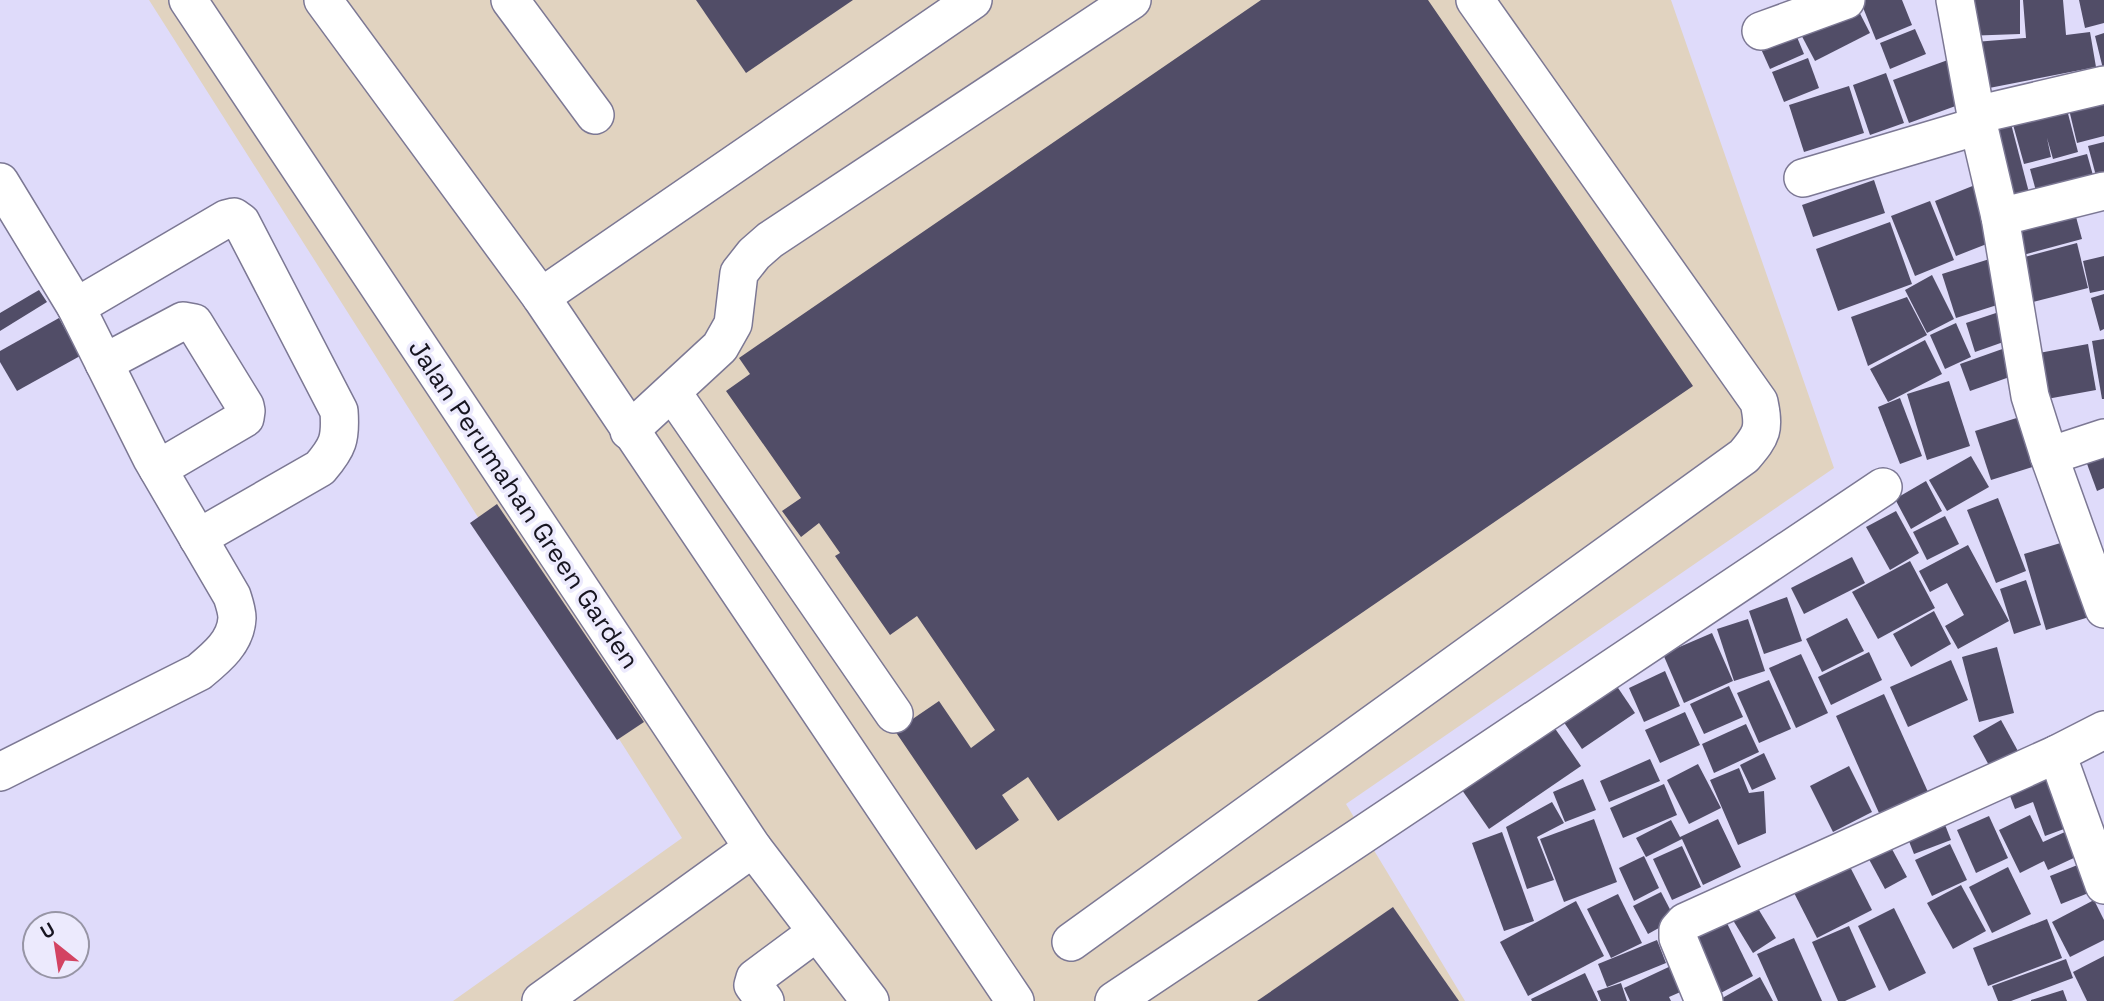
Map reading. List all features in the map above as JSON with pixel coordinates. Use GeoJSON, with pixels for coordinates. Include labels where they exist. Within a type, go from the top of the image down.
{"type":"FeatureCollection","features":[{"type":"Feature","properties":{"kind":"street","name":"Jalan Perumahan Green Garden"},"geometry":{"type":"LineString","coordinates":[[188,0],[754,848],[870,1001]]}},
{"type":"Feature","properties":{"kind":"street"},"geometry":{"type":"LineString","coordinates":[[323,0],[541,298],[1014,1001]]}},
{"type":"Feature","properties":{"kind":"street"},"geometry":{"type":"LineString","coordinates":[[510,0],[596,115]]}},
{"type":"Feature","properties":{"kind":"street"},"geometry":{"type":"LineString","coordinates":[[541,298],[973,0]]}},
{"type":"Feature","properties":{"kind":"street"},"geometry":{"type":"LineString","coordinates":[[629,431],[720,347],[733,324],[739,273],[770,240],[1132,0]]}},
{"type":"Feature","properties":{"kind":"street"},"geometry":{"type":"LineString","coordinates":[[1071,942],[1744,456],[1758,439],[1764,424],[1759,402],[1475,0]]}},
{"type":"Feature","properties":{"kind":"street"},"geometry":{"type":"LineString","coordinates":[[1761,31],[1846,0]]}},
{"type":"Feature","properties":{"kind":"street"},"geometry":{"type":"LineString","coordinates":[[1955,0],[1977,120],[2000,217],[2030,396],[2099,594]]}},
{"type":"Feature","properties":{"kind":"street"},"geometry":{"type":"LineString","coordinates":[[1803,178],[1977,120],[2104,85]]}},
{"type":"Feature","properties":{"kind":"street"},"geometry":{"type":"LineString","coordinates":[[0,182],[76,307],[158,469],[232,596],[237,618],[232,637],[221,654],[199,672],[0,772]]}},
{"type":"Feature","properties":{"kind":"street"},"geometry":{"type":"LineString","coordinates":[[2000,217],[2104,191]]}},
{"type":"Feature","properties":{"kind":"street"},"geometry":{"type":"LineString","coordinates":[[76,307],[226,219],[238,219],[247,234],[339,411],[340,435],[335,451],[320,468],[198,538]]}},
{"type":"Feature","properties":{"kind":"street"},"geometry":{"type":"LineString","coordinates":[[104,363],[183,321],[191,321],[245,406],[245,418],[158,469]]}},
{"type":"Feature","properties":{"kind":"street"},"geometry":{"type":"LineString","coordinates":[[672,392],[894,714]]}},
{"type":"Feature","properties":{"kind":"street"},"geometry":{"type":"LineString","coordinates":[[2049,456],[2104,438]]}},
{"type":"Feature","properties":{"kind":"street"},"geometry":{"type":"LineString","coordinates":[[1114,1001],[1883,487]]}},
{"type":"Feature","properties":{"kind":"street"},"geometry":{"type":"LineString","coordinates":[[1704,1001],[1678,938],[1678,930],[1685,922],[2057,754],[2104,730]]}},
{"type":"Feature","properties":{"kind":"street"},"geometry":{"type":"LineString","coordinates":[[2057,754],[2104,884]]}},
{"type":"Feature","properties":{"kind":"street"},"geometry":{"type":"LineString","coordinates":[[541,1001],[754,848]]}},
{"type":"Feature","properties":{"kind":"street"},"geometry":{"type":"LineString","coordinates":[[765,1001],[753,985],[755,978],[817,932]]}},
{"type":"Feature","properties":{"kind":"shaded area"},"geometry":{"type":"Polygon","coordinates":[[[149,0],[1671,0],[1834,468],[1346,804],[1465,1001],[453,1001],[682,838],[149,0]]]}},
{"type":"Feature","properties":{"kind":"building"},"geometry":{"type":"Polygon","coordinates":[[[696,0],[853,0],[746,73],[696,0]]]}},
{"type":"Feature","properties":{"kind":"building"},"geometry":{"type":"Polygon","coordinates":[[[1261,0],[1428,0],[1693,386],[1058,821],[1028,777],[1002,795],[1019,820],[976,850],[895,731],[939,701],[971,748],[995,730],[917,616],[890,635],[835,556],[840,553],[819,523],[801,537],[782,511],[801,498],[726,391],[750,374],[739,358],[1261,0]]]}},
{"type":"Feature","properties":{"kind":"building"},"geometry":{"type":"Polygon","coordinates":[[[1853,0],[1870,33],[1815,61],[1797,27],[1853,0]]]}},
{"type":"Feature","properties":{"kind":"building"},"geometry":{"type":"Polygon","coordinates":[[[1860,0],[1902,0],[1912,25],[1876,40],[1860,0]]]}},
{"type":"Feature","properties":{"kind":"building"},"geometry":{"type":"Polygon","coordinates":[[[1963,0],[2020,0],[2020,34],[1964,36],[1963,0]]]}},
{"type":"Feature","properties":{"kind":"building"},"geometry":{"type":"Polygon","coordinates":[[[2023,0],[2063,0],[2066,35],[2090,32],[2096,67],[1984,89],[1975,42],[2026,38],[2023,0]]]}},
{"type":"Feature","properties":{"kind":"building"},"geometry":{"type":"Polygon","coordinates":[[[2079,0],[2104,0],[2104,23],[2085,28],[2079,0]]]}},
{"type":"Feature","properties":{"kind":"building"},"geometry":{"type":"Polygon","coordinates":[[[1792,25],[1804,54],[1770,69],[1757,40],[1792,25]]]}},
{"type":"Feature","properties":{"kind":"building"},"geometry":{"type":"Polygon","coordinates":[[[1915,29],[1926,54],[1890,69],[1880,43],[1915,29]]]}},
{"type":"Feature","properties":{"kind":"building"},"geometry":{"type":"Polygon","coordinates":[[[2104,33],[2104,69],[2103,69],[2095,36],[2104,33]]]}},
{"type":"Feature","properties":{"kind":"building"},"geometry":{"type":"Polygon","coordinates":[[[1956,57],[1972,100],[1909,123],[1893,80],[1956,57]]]}},
{"type":"Feature","properties":{"kind":"building"},"geometry":{"type":"Polygon","coordinates":[[[1808,58],[1819,88],[1784,102],[1772,72],[1808,58]]]}},
{"type":"Feature","properties":{"kind":"building"},"geometry":{"type":"Polygon","coordinates":[[[1886,73],[1904,123],[1870,135],[1853,85],[1886,73]]]}},
{"type":"Feature","properties":{"kind":"building"},"geometry":{"type":"Polygon","coordinates":[[[1849,86],[1864,133],[1804,152],[1789,105],[1849,86]]]}},
{"type":"Feature","properties":{"kind":"building"},"geometry":{"type":"Polygon","coordinates":[[[2104,92],[2104,136],[2077,143],[2067,101],[2104,92]]]}},
{"type":"Feature","properties":{"kind":"building"},"geometry":{"type":"Polygon","coordinates":[[[2065,102],[2078,152],[2053,159],[2047,138],[2051,157],[2024,164],[2012,121],[2065,102]]]}},
{"type":"Feature","properties":{"kind":"building"},"geometry":{"type":"Polygon","coordinates":[[[2010,120],[2032,204],[2002,212],[1980,128],[2010,120]]]}},
{"type":"Feature","properties":{"kind":"building"},"geometry":{"type":"Polygon","coordinates":[[[2104,142],[2104,185],[2099,187],[2088,146],[2104,142]]]}},
{"type":"Feature","properties":{"kind":"building"},"geometry":{"type":"Polygon","coordinates":[[[2087,154],[2096,186],[2039,202],[2030,169],[2087,154]]]}},
{"type":"Feature","properties":{"kind":"building"},"geometry":{"type":"Polygon","coordinates":[[[1874,180],[1885,213],[1813,237],[1802,205],[1874,180]]]}},
{"type":"Feature","properties":{"kind":"building"},"geometry":{"type":"Polygon","coordinates":[[[1980,183],[2002,238],[1956,256],[1935,201],[1980,183]]]}},
{"type":"Feature","properties":{"kind":"building"},"geometry":{"type":"Polygon","coordinates":[[[1930,201],[1954,260],[1915,276],[1891,216],[1930,201]]]}},
{"type":"Feature","properties":{"kind":"building"},"geometry":{"type":"Polygon","coordinates":[[[2072,202],[2082,239],[2023,255],[2013,218],[2072,202]]]}},
{"type":"Feature","properties":{"kind":"building"},"geometry":{"type":"Polygon","coordinates":[[[1890,222],[1912,284],[1838,311],[1816,249],[1890,222]]]}},
{"type":"Feature","properties":{"kind":"building"},"geometry":{"type":"Polygon","coordinates":[[[2077,243],[2088,288],[2021,305],[2010,261],[2077,243]]]}},
{"type":"Feature","properties":{"kind":"building"},"geometry":{"type":"Polygon","coordinates":[[[1999,256],[2013,300],[1956,318],[1942,274],[1999,256]]]}},
{"type":"Feature","properties":{"kind":"building"},"geometry":{"type":"Polygon","coordinates":[[[2104,256],[2104,290],[2090,293],[2083,261],[2104,256]]]}},
{"type":"Feature","properties":{"kind":"building"},"geometry":{"type":"Polygon","coordinates":[[[1932,275],[1954,319],[1927,333],[1905,290],[1932,275]]]}},
{"type":"Feature","properties":{"kind":"building"},"geometry":{"type":"Polygon","coordinates":[[[39,290],[47,302],[0,331],[0,313],[39,290]]]}},
{"type":"Feature","properties":{"kind":"building"},"geometry":{"type":"Polygon","coordinates":[[[2104,294],[2104,329],[2100,331],[2091,298],[2104,294]]]}},
{"type":"Feature","properties":{"kind":"building"},"geometry":{"type":"Polygon","coordinates":[[[1907,297],[1927,335],[1868,366],[1851,317],[1907,297]]]}},
{"type":"Feature","properties":{"kind":"building"},"geometry":{"type":"Polygon","coordinates":[[[2002,311],[2012,339],[1975,352],[1966,323],[2002,311]]]}},
{"type":"Feature","properties":{"kind":"building"},"geometry":{"type":"Polygon","coordinates":[[[59,318],[80,356],[17,391],[0,362],[0,351],[59,318]]]}},
{"type":"Feature","properties":{"kind":"building"},"geometry":{"type":"Polygon","coordinates":[[[1956,323],[1971,357],[1945,369],[1930,335],[1956,323]]]}},
{"type":"Feature","properties":{"kind":"building"},"geometry":{"type":"Polygon","coordinates":[[[2104,339],[2104,399],[2102,399],[2092,341],[2104,339]]]}},
{"type":"Feature","properties":{"kind":"building"},"geometry":{"type":"Polygon","coordinates":[[[1925,340],[1942,374],[1888,402],[1870,369],[1925,340]]]}},
{"type":"Feature","properties":{"kind":"building"},"geometry":{"type":"Polygon","coordinates":[[[2088,344],[2096,390],[2036,401],[2028,355],[2088,344]]]}},
{"type":"Feature","properties":{"kind":"building"},"geometry":{"type":"Polygon","coordinates":[[[2008,347],[2018,374],[1970,391],[1960,364],[2008,347]]]}},
{"type":"Feature","properties":{"kind":"building"},"geometry":{"type":"Polygon","coordinates":[[[1949,381],[1970,446],[1927,460],[1907,394],[1949,381]]]}},
{"type":"Feature","properties":{"kind":"building"},"geometry":{"type":"Polygon","coordinates":[[[1900,398],[1922,456],[1900,464],[1878,407],[1900,398]]]}},
{"type":"Feature","properties":{"kind":"building"},"geometry":{"type":"Polygon","coordinates":[[[2023,416],[2039,465],[1991,480],[1975,431],[2023,416]]]}},
{"type":"Feature","properties":{"kind":"building"},"geometry":{"type":"Polygon","coordinates":[[[2104,446],[2104,488],[2097,491],[2083,453],[2104,446]]]}},
{"type":"Feature","properties":{"kind":"building"},"geometry":{"type":"Polygon","coordinates":[[[1971,456],[1989,487],[1947,511],[1929,480],[1971,456]]]}},
{"type":"Feature","properties":{"kind":"building"},"geometry":{"type":"Polygon","coordinates":[[[1926,481],[1942,511],[1911,529],[1895,499],[1926,481]]]}},
{"type":"Feature","properties":{"kind":"building"},"geometry":{"type":"Polygon","coordinates":[[[1998,498],[2026,571],[1996,583],[1967,510],[1998,498]]]}},
{"type":"Feature","properties":{"kind":"building"},"geometry":{"type":"Polygon","coordinates":[[[497,504],[644,722],[617,740],[470,523],[497,504]]]}},
{"type":"Feature","properties":{"kind":"building"},"geometry":{"type":"Polygon","coordinates":[[[1896,511],[1919,553],[1890,570],[1866,527],[1896,511]]]}},
{"type":"Feature","properties":{"kind":"building"},"geometry":{"type":"Polygon","coordinates":[[[1945,516],[1959,544],[1927,560],[1913,532],[1945,516]]]}},
{"type":"Feature","properties":{"kind":"building"},"geometry":{"type":"Polygon","coordinates":[[[2074,539],[2096,615],[2046,630],[2024,554],[2074,539]]]}},
{"type":"Feature","properties":{"kind":"building"},"geometry":{"type":"Polygon","coordinates":[[[1968,545],[2009,621],[1958,649],[1945,626],[1964,615],[1947,583],[1930,592],[1919,571],[1968,545]]]}},
{"type":"Feature","properties":{"kind":"building"},"geometry":{"type":"Polygon","coordinates":[[[1852,557],[1865,583],[1804,614],[1791,588],[1852,557]]]}},
{"type":"Feature","properties":{"kind":"building"},"geometry":{"type":"Polygon","coordinates":[[[1910,561],[1935,608],[1878,639],[1852,592],[1910,561]]]}},
{"type":"Feature","properties":{"kind":"building"},"geometry":{"type":"Polygon","coordinates":[[[2026,580],[2041,625],[2014,634],[2000,589],[2026,580]]]}},
{"type":"Feature","properties":{"kind":"building"},"geometry":{"type":"Polygon","coordinates":[[[1787,597],[1802,641],[1764,654],[1749,611],[1787,597]]]}},
{"type":"Feature","properties":{"kind":"building"},"geometry":{"type":"Polygon","coordinates":[[[1934,611],[1951,644],[1911,667],[1893,634],[1934,611]]]}},
{"type":"Feature","properties":{"kind":"building"},"geometry":{"type":"Polygon","coordinates":[[[1847,618],[1864,651],[1822,672],[1806,639],[1847,618]]]}},
{"type":"Feature","properties":{"kind":"building"},"geometry":{"type":"Polygon","coordinates":[[[1748,619],[1765,671],[1734,681],[1717,629],[1748,619]]]}},
{"type":"Feature","properties":{"kind":"building"},"geometry":{"type":"Polygon","coordinates":[[[1712,633],[1733,681],[1684,703],[1663,654],[1712,633]]]}},
{"type":"Feature","properties":{"kind":"building"},"geometry":{"type":"Polygon","coordinates":[[[1997,647],[2014,713],[1979,722],[1962,657],[1997,647]]]}},
{"type":"Feature","properties":{"kind":"building"},"geometry":{"type":"Polygon","coordinates":[[[1869,652],[1882,680],[1831,705],[1818,677],[1869,652]]]}},
{"type":"Feature","properties":{"kind":"building"},"geometry":{"type":"Polygon","coordinates":[[[1801,654],[1828,713],[1796,728],[1769,668],[1801,654]]]}},
{"type":"Feature","properties":{"kind":"building"},"geometry":{"type":"Polygon","coordinates":[[[1951,660],[1968,700],[1908,727],[1890,687],[1951,660]]]}},
{"type":"Feature","properties":{"kind":"building"},"geometry":{"type":"Polygon","coordinates":[[[1665,671],[1680,706],[1644,722],[1629,688],[1665,671]]]}},
{"type":"Feature","properties":{"kind":"building"},"geometry":{"type":"Polygon","coordinates":[[[1612,679],[1635,713],[1582,749],[1559,715],[1612,679]]]}},
{"type":"Feature","properties":{"kind":"building"},"geometry":{"type":"Polygon","coordinates":[[[1769,680],[1791,729],[1759,743],[1737,693],[1769,680]]]}},
{"type":"Feature","properties":{"kind":"building"},"geometry":{"type":"Polygon","coordinates":[[[1729,686],[1743,717],[1704,734],[1690,704],[1729,686]]]}},
{"type":"Feature","properties":{"kind":"building"},"geometry":{"type":"Polygon","coordinates":[[[1884,694],[1928,792],[1879,813],[1836,716],[1884,694]]]}},
{"type":"Feature","properties":{"kind":"building"},"geometry":{"type":"Polygon","coordinates":[[[1685,712],[1700,745],[1660,763],[1645,730],[1685,712]]]}},
{"type":"Feature","properties":{"kind":"building"},"geometry":{"type":"Polygon","coordinates":[[[1545,714],[1581,766],[1489,829],[1453,777],[1545,714]]]}},
{"type":"Feature","properties":{"kind":"building"},"geometry":{"type":"Polygon","coordinates":[[[2001,720],[2019,753],[1991,769],[1973,736],[2001,720]]]}},
{"type":"Feature","properties":{"kind":"building"},"geometry":{"type":"Polygon","coordinates":[[[1746,724],[1759,752],[1714,773],[1702,744],[1746,724]]]}},
{"type":"Feature","properties":{"kind":"building"},"geometry":{"type":"Polygon","coordinates":[[[1764,753],[1776,779],[1752,790],[1740,765],[1764,753]]]}},
{"type":"Feature","properties":{"kind":"building"},"geometry":{"type":"Polygon","coordinates":[[[1650,759],[1660,781],[1609,802],[1600,781],[1650,759]]]}},
{"type":"Feature","properties":{"kind":"building"},"geometry":{"type":"Polygon","coordinates":[[[1698,764],[1721,808],[1689,824],[1667,780],[1698,764]]]}},
{"type":"Feature","properties":{"kind":"building"},"geometry":{"type":"Polygon","coordinates":[[[1849,766],[1872,812],[1833,832],[1810,786],[1849,766]]]}},
{"type":"Feature","properties":{"kind":"building"},"geometry":{"type":"Polygon","coordinates":[[[1739,768],[1749,793],[1764,791],[1766,833],[1738,845],[1710,780],[1739,768]]]}},
{"type":"Feature","properties":{"kind":"building"},"geometry":{"type":"Polygon","coordinates":[[[2053,769],[2072,826],[2045,836],[2033,802],[2015,809],[2007,788],[2053,769]]]}},
{"type":"Feature","properties":{"kind":"building"},"geometry":{"type":"Polygon","coordinates":[[[1583,779],[1596,810],[1565,822],[1553,792],[1583,779]]]}},
{"type":"Feature","properties":{"kind":"building"},"geometry":{"type":"Polygon","coordinates":[[[1664,784],[1677,815],[1623,838],[1610,808],[1664,784]]]}},
{"type":"Feature","properties":{"kind":"building"},"geometry":{"type":"Polygon","coordinates":[[[1552,802],[1564,823],[1537,837],[1554,880],[1527,889],[1506,827],[1552,802]]]}},
{"type":"Feature","properties":{"kind":"building"},"geometry":{"type":"Polygon","coordinates":[[[1940,812],[1951,840],[1914,854],[1903,826],[1940,812]]]}},
{"type":"Feature","properties":{"kind":"building"},"geometry":{"type":"Polygon","coordinates":[[[2030,815],[2043,842],[2067,831],[2078,856],[2048,870],[2044,861],[2020,873],[1999,830],[2030,815]]]}},
{"type":"Feature","properties":{"kind":"building"},"geometry":{"type":"Polygon","coordinates":[[[1989,816],[2008,858],[1976,873],[1957,830],[1989,816]]]}},
{"type":"Feature","properties":{"kind":"building"},"geometry":{"type":"Polygon","coordinates":[[[1594,819],[1617,882],[1564,902],[1540,839],[1594,819]]]}},
{"type":"Feature","properties":{"kind":"building"},"geometry":{"type":"Polygon","coordinates":[[[1718,819],[1741,867],[1703,885],[1682,839],[1646,857],[1636,838],[1671,820],[1680,837],[1718,819]]]}},
{"type":"Feature","properties":{"kind":"building"},"geometry":{"type":"Polygon","coordinates":[[[1502,832],[1534,921],[1504,931],[1472,843],[1502,832]]]}},
{"type":"Feature","properties":{"kind":"building"},"geometry":{"type":"Polygon","coordinates":[[[1886,838],[1907,877],[1885,889],[1864,850],[1886,838]]]}},
{"type":"Feature","properties":{"kind":"building"},"geometry":{"type":"Polygon","coordinates":[[[1950,844],[1967,880],[1932,896],[1915,860],[1950,844]]]}},
{"type":"Feature","properties":{"kind":"building"},"geometry":{"type":"Polygon","coordinates":[[[1682,846],[1701,887],[1672,900],[1653,859],[1682,846]]]}},
{"type":"Feature","properties":{"kind":"building"},"geometry":{"type":"Polygon","coordinates":[[[1844,855],[1872,910],[1817,938],[1789,883],[1844,855]]]}},
{"type":"Feature","properties":{"kind":"building"},"geometry":{"type":"Polygon","coordinates":[[[1644,856],[1659,888],[1634,901],[1619,868],[1644,856]]]}},
{"type":"Feature","properties":{"kind":"building"},"geometry":{"type":"Polygon","coordinates":[[[2090,860],[2101,888],[2061,904],[2050,876],[2090,860]]]}},
{"type":"Feature","properties":{"kind":"building"},"geometry":{"type":"Polygon","coordinates":[[[2008,867],[2031,914],[1992,933],[1969,887],[2008,867]]]}},
{"type":"Feature","properties":{"kind":"building"},"geometry":{"type":"Polygon","coordinates":[[[1961,885],[1986,931],[1953,949],[1927,903],[1961,885]]]}},
{"type":"Feature","properties":{"kind":"building"},"geometry":{"type":"Polygon","coordinates":[[[1661,892],[1675,919],[1648,934],[1633,906],[1661,892]]]}},
{"type":"Feature","properties":{"kind":"building"},"geometry":{"type":"Polygon","coordinates":[[[1618,894],[1642,943],[1611,958],[1587,909],[1618,894]]]}},
{"type":"Feature","properties":{"kind":"building"},"geometry":{"type":"Polygon","coordinates":[[[1751,897],[1776,938],[1753,953],[1728,912],[1751,897]]]}},
{"type":"Feature","properties":{"kind":"building"},"geometry":{"type":"Polygon","coordinates":[[[2094,900],[2104,920],[2104,940],[2070,957],[2052,922],[2094,900]]]}},
{"type":"Feature","properties":{"kind":"building"},"geometry":{"type":"Polygon","coordinates":[[[1576,901],[1604,956],[1528,996],[1500,942],[1576,901]]]}},
{"type":"Feature","properties":{"kind":"building"},"geometry":{"type":"Polygon","coordinates":[[[1393,907],[1459,1001],[1257,1001],[1393,907]]]}},
{"type":"Feature","properties":{"kind":"building"},"geometry":{"type":"Polygon","coordinates":[[[1894,908],[1926,973],[1889,991],[1858,926],[1894,908]]]}},
{"type":"Feature","properties":{"kind":"building"},"geometry":{"type":"Polygon","coordinates":[[[1721,911],[1753,976],[1715,996],[1682,930],[1721,911]]]}},
{"type":"Feature","properties":{"kind":"building"},"geometry":{"type":"Polygon","coordinates":[[[2047,919],[2062,958],[1988,986],[1973,948],[2047,919]]]}},
{"type":"Feature","properties":{"kind":"building"},"geometry":{"type":"Polygon","coordinates":[[[1849,926],[1876,987],[1845,1001],[1838,1001],[1812,942],[1849,926]]]}},
{"type":"Feature","properties":{"kind":"building"},"geometry":{"type":"Polygon","coordinates":[[[1794,938],[1822,1001],[1778,1001],[1757,954],[1794,938]]]}},
{"type":"Feature","properties":{"kind":"building"},"geometry":{"type":"Polygon","coordinates":[[[1657,940],[1666,963],[1607,987],[1598,964],[1657,940]]]}},
{"type":"Feature","properties":{"kind":"building"},"geometry":{"type":"Polygon","coordinates":[[[2104,956],[2104,1001],[2087,1001],[2073,972],[2104,956]]]}},
{"type":"Feature","properties":{"kind":"building"},"geometry":{"type":"Polygon","coordinates":[[[2066,959],[2073,978],[2011,1001],[1998,1001],[1992,986],[2066,959]]]}},
{"type":"Feature","properties":{"kind":"building"},"geometry":{"type":"Polygon","coordinates":[[[1673,965],[1685,990],[1669,997],[1671,1001],[1630,1001],[1624,988],[1673,965]]]}},
{"type":"Feature","properties":{"kind":"building"},"geometry":{"type":"Polygon","coordinates":[[[1585,973],[1598,1001],[1532,1001],[1531,999],[1585,973]]]}},
{"type":"Feature","properties":{"kind":"building"},"geometry":{"type":"Polygon","coordinates":[[[1760,977],[1773,1001],[1717,1001],[1760,977]]]}},
{"type":"Feature","properties":{"kind":"building"},"geometry":{"type":"Polygon","coordinates":[[[1621,983],[1627,1001],[1601,1001],[1597,991],[1621,983]]]}},
{"type":"Feature","properties":{"kind":"building"},"geometry":{"type":"Polygon","coordinates":[[[2063,990],[2067,1001],[2031,1001],[2031,1000],[2063,990]]]}}]}
